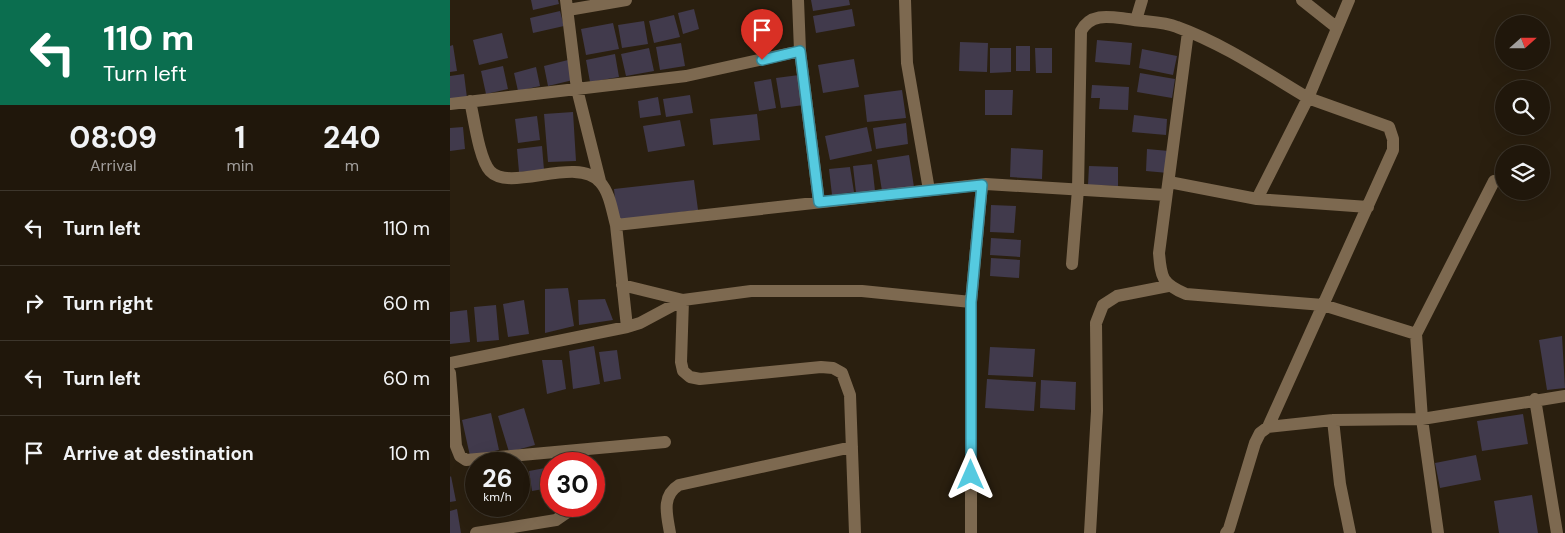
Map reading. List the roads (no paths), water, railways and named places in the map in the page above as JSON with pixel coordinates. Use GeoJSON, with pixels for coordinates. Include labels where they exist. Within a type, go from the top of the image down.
{"type":"FeatureCollection","features":[{"type":"Feature","properties":{"kind":"street"},"geometry":{"type":"LineString","coordinates":[[626,0],[567,5],[577,89],[600,182],[609,197],[616,224],[627,327]]}},
{"type":"Feature","properties":{"kind":"street"},"geometry":{"type":"LineString","coordinates":[[798,0],[800,51],[819,202]]}},
{"type":"Feature","properties":{"kind":"street"},"geometry":{"type":"LineString","coordinates":[[905,0],[906,62],[929,190]]}},
{"type":"Feature","properties":{"kind":"street"},"geometry":{"type":"LineString","coordinates":[[1136,20],[1142,0]]}},
{"type":"Feature","properties":{"kind":"street"},"geometry":{"type":"LineString","coordinates":[[1302,0],[1336,27]]}},
{"type":"Feature","properties":{"kind":"street"},"geometry":{"type":"LineString","coordinates":[[1257,199],[1308,98],[1336,27],[1349,0]]}},
{"type":"Feature","properties":{"kind":"street"},"geometry":{"type":"LineString","coordinates":[[1072,264],[1078,189],[1081,31],[1085,24],[1091,20],[1105,16],[1176,26],[1221,46],[1308,98],[1389,127],[1394,139],[1393,150],[1268,427],[1260,433],[1255,443],[1226,533]]}},
{"type":"Feature","properties":{"kind":"street"},"geometry":{"type":"LineString","coordinates":[[1168,286],[1161,274],[1159,253],[1188,32]]}},
{"type":"Feature","properties":{"kind":"street"},"geometry":{"type":"LineString","coordinates":[[450,104],[686,76],[800,51]]}},
{"type":"Feature","properties":{"kind":"street"},"geometry":{"type":"LineString","coordinates":[[470,101],[484,158],[489,171],[498,177],[576,172],[588,173],[600,182]]}},
{"type":"Feature","properties":{"kind":"street"},"geometry":{"type":"LineString","coordinates":[[1438,533],[1422,419],[1416,334],[1494,181]]}},
{"type":"Feature","properties":{"kind":"street"},"geometry":{"type":"LineString","coordinates":[[1169,182],[1257,199],[1368,206]]}},
{"type":"Feature","properties":{"kind":"street"},"geometry":{"type":"LineString","coordinates":[[971,533],[971,302],[982,185]]}},
{"type":"Feature","properties":{"kind":"street"},"geometry":{"type":"LineString","coordinates":[[616,224],[982,185],[1166,195]]}},
{"type":"Feature","properties":{"kind":"street"},"geometry":{"type":"LineString","coordinates":[[622,285],[683,300]]}},
{"type":"Feature","properties":{"kind":"street"},"geometry":{"type":"LineString","coordinates":[[1090,533],[1097,411],[1096,323],[1102,306],[1117,296],[1168,286],[1186,294],[1323,305],[1416,334]]}},
{"type":"Feature","properties":{"kind":"street"},"geometry":{"type":"LineString","coordinates":[[450,364],[627,327],[640,323],[683,300],[751,291],[862,291],[971,302]]}},
{"type":"Feature","properties":{"kind":"street"},"geometry":{"type":"LineString","coordinates":[[683,300],[681,362],[682,372],[690,377],[700,379],[833,368],[842,373],[850,395],[855,533]]}},
{"type":"Feature","properties":{"kind":"street"},"geometry":{"type":"LineString","coordinates":[[450,373],[456,446],[460,456],[466,460],[540,459]]}},
{"type":"Feature","properties":{"kind":"street"},"geometry":{"type":"LineString","coordinates":[[1268,427],[1333,420],[1422,419],[1535,399],[1565,396]]}},
{"type":"Feature","properties":{"kind":"street"},"geometry":{"type":"LineString","coordinates":[[1535,399],[1557,533]]}},
{"type":"Feature","properties":{"kind":"street"},"geometry":{"type":"LineString","coordinates":[[1333,420],[1340,484],[1350,533]]}},
{"type":"Feature","properties":{"kind":"street"},"geometry":{"type":"LineString","coordinates":[[605,452],[665,442]]}},
{"type":"Feature","properties":{"kind":"street"},"geometry":{"type":"LineString","coordinates":[[670,533],[667,500],[670,491],[678,485],[852,448]]}},
{"type":"Feature","properties":{"kind":"street"},"geometry":{"type":"LineString","coordinates":[[476,533],[556,520],[560,517]]}}]}
